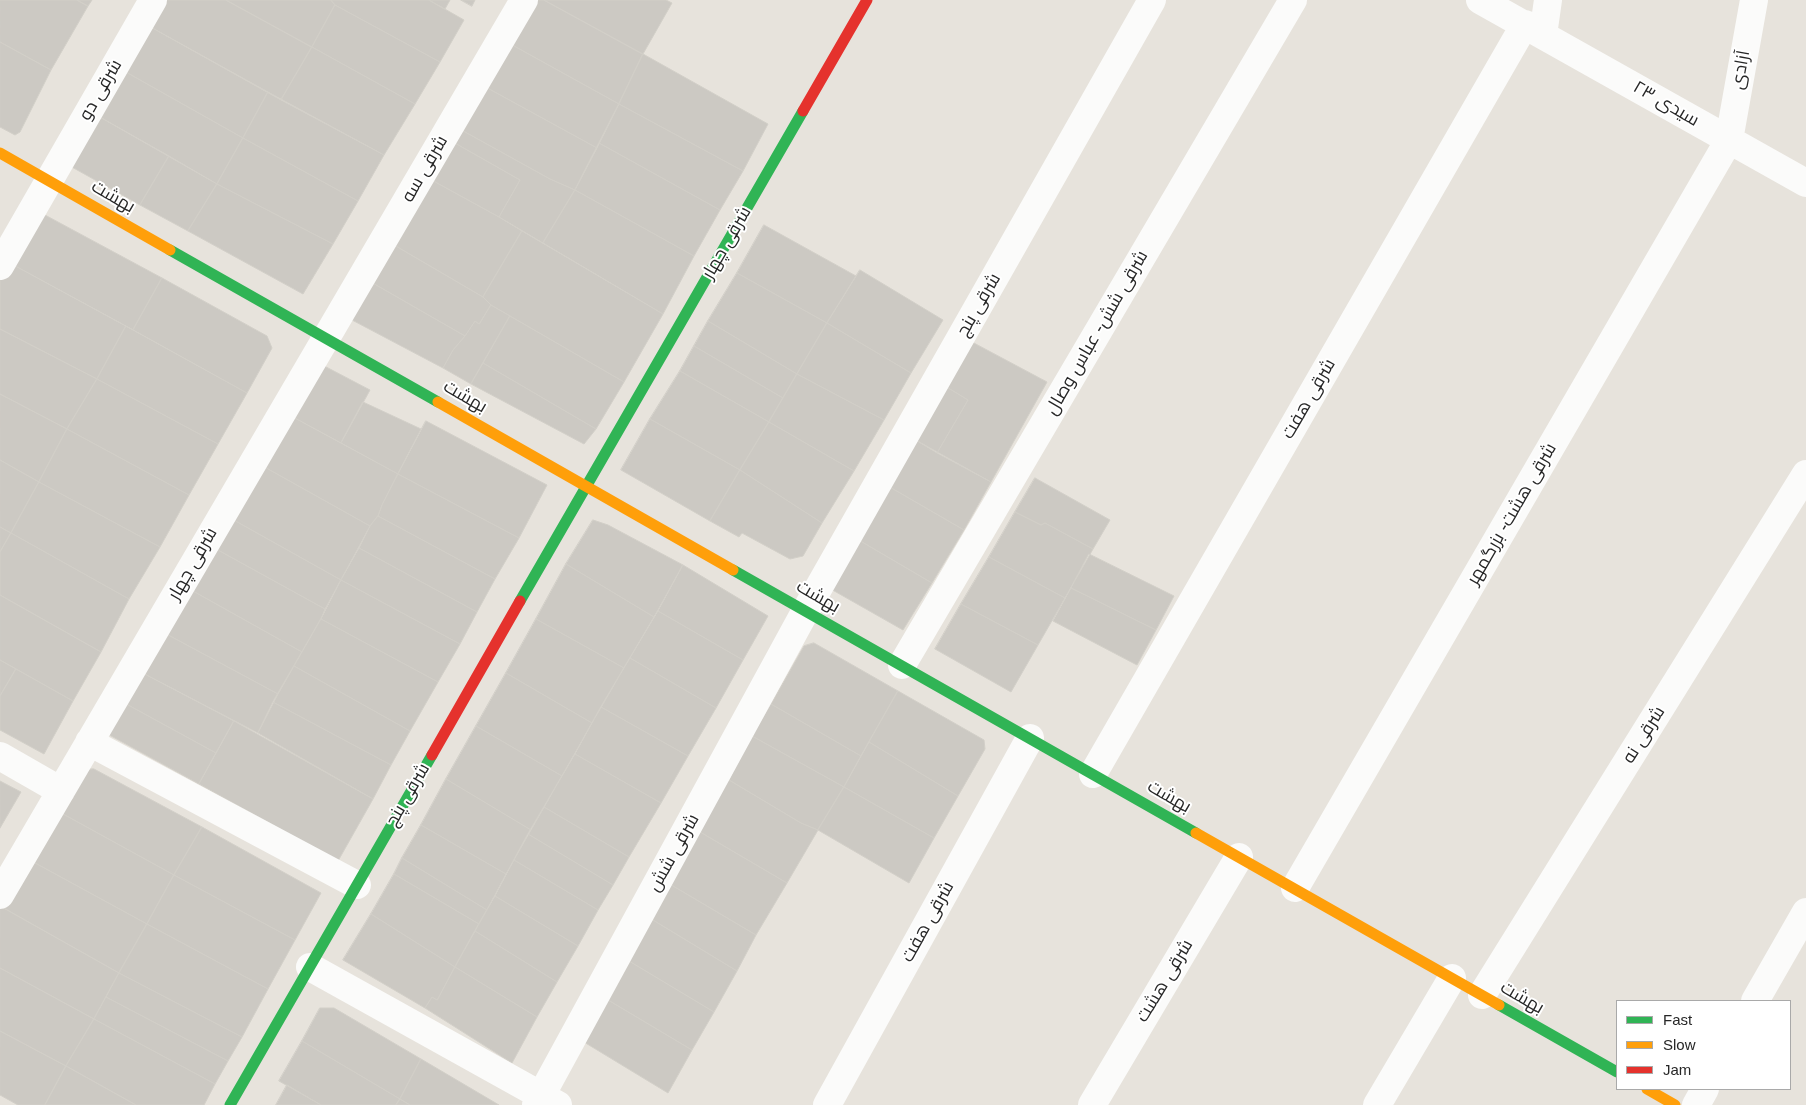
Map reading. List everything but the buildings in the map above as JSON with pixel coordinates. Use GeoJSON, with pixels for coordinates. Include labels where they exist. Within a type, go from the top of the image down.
{"type":"FeatureCollection","features":[{"type":"Feature","properties":{"kind":"street","name":"شرقی دو"},"geometry":{"type":"LineString","coordinates":[[49,180],[153,0]]}},
{"type":"Feature","properties":{"kind":"street","name":"شرقی سه"},"geometry":{"type":"LineString","coordinates":[[326,338],[524,0]]}},
{"type":"Feature","properties":{"kind":"street","name":"شرقی چهار"},"geometry":{"type":"LineString","coordinates":[[587,486],[867,0]]}},
{"type":"Feature","properties":{"kind":"street","name":"شرقی پنج"},"geometry":{"type":"LineString","coordinates":[[806,610],[1152,0]]}},
{"type":"Feature","properties":{"kind":"street","name":"شرقی شش- عباس وصال"},"geometry":{"type":"LineString","coordinates":[[902,665],[1293,0]]}},
{"type":"Feature","properties":{"kind":"street","name":"سیدی ۲۳"},"geometry":{"type":"LineString","coordinates":[[1480,0],[1806,183]]}},
{"type":"Feature","properties":{"kind":"street"},"geometry":{"type":"LineString","coordinates":[[1534,29],[1548,0]]}},
{"type":"Feature","properties":{"kind":"street","name":"آزادی"},"geometry":{"type":"LineString","coordinates":[[1728,140],[1754,0]]}},
{"type":"Feature","properties":{"kind":"street","name":"شرقی هفت"},"geometry":{"type":"LineString","coordinates":[[1093,774],[1534,29]]}},
{"type":"Feature","properties":{"kind":"street","name":"شرقی هشت- بزرگمهر"},"geometry":{"type":"LineString","coordinates":[[1295,888],[1728,140]]}},
{"type":"Feature","properties":{"kind":"street","name":"بهشت"},"geometry":{"type":"LineString","coordinates":[[0,154],[49,180],[1616,1071]]}},
{"type":"Feature","properties":{"kind":"street"},"geometry":{"type":"LineString","coordinates":[[0,266],[49,180]]}},
{"type":"Feature","properties":{"kind":"street","name":"شرقی چهار"},"geometry":{"type":"LineString","coordinates":[[0,895],[326,338]]}},
{"type":"Feature","properties":{"kind":"street","name":"شرقی نه"},"geometry":{"type":"LineString","coordinates":[[1482,995],[1806,474]]}},
{"type":"Feature","properties":{"kind":"street","name":"شرقی پنج"},"geometry":{"type":"LineString","coordinates":[[230,1105],[587,486]]}},
{"type":"Feature","properties":{"kind":"street","name":"شرقی شش"},"geometry":{"type":"LineString","coordinates":[[545,1102],[806,610]]}},
{"type":"Feature","properties":{"kind":"street","name":"شرقی هفت"},"geometry":{"type":"LineString","coordinates":[[827,1105],[1030,738]]}},
{"type":"Feature","properties":{"kind":"street"},"geometry":{"type":"LineString","coordinates":[[89,742],[356,885]]}},
{"type":"Feature","properties":{"kind":"street"},"geometry":{"type":"LineString","coordinates":[[0,756],[61,791]]}},
{"type":"Feature","properties":{"kind":"street","name":"شرقی هشت"},"geometry":{"type":"LineString","coordinates":[[1092,1105],[1239,857]]}},
{"type":"Feature","properties":{"kind":"street"},"geometry":{"type":"LineString","coordinates":[[1756,1000],[1806,912]]}},
{"type":"Feature","properties":{"kind":"street"},"geometry":{"type":"LineString","coordinates":[[310,967],[545,1102]]}},
{"type":"Feature","properties":{"kind":"street"},"geometry":{"type":"LineString","coordinates":[[1377,1105],[1452,978]]}},
{"type":"Feature","properties":{"kind":"street"},"geometry":{"type":"LineString","coordinates":[[1649,1090],[1675,1105]]}},
{"type":"Feature","properties":{"kind":"street"},"geometry":{"type":"LineString","coordinates":[[1696,1105],[1704,1090]]}},
{"type":"Feature","properties":{"kind":"traffic: fast"},"geometry":{"type":"LineString","coordinates":[[520,601],[803,111]]}},
{"type":"Feature","properties":{"kind":"traffic: fast"},"geometry":{"type":"LineString","coordinates":[[170,250],[438,402]]}},
{"type":"Feature","properties":{"kind":"traffic: fast"},"geometry":{"type":"LineString","coordinates":[[733,570],[1196,833]]}},
{"type":"Feature","properties":{"kind":"traffic: fast"},"geometry":{"type":"LineString","coordinates":[[230,1105],[432,755]]}},
{"type":"Feature","properties":{"kind":"traffic: fast"},"geometry":{"type":"LineString","coordinates":[[1499,1005],[1616,1071]]}},
{"type":"Feature","properties":{"kind":"traffic: slow"},"geometry":{"type":"LineString","coordinates":[[0,153],[170,250]]}},
{"type":"Feature","properties":{"kind":"traffic: slow"},"geometry":{"type":"LineString","coordinates":[[438,402],[733,570]]}},
{"type":"Feature","properties":{"kind":"traffic: slow"},"geometry":{"type":"LineString","coordinates":[[1196,833],[1499,1005]]}},
{"type":"Feature","properties":{"kind":"traffic: slow"},"geometry":{"type":"LineString","coordinates":[[1649,1090],[1675,1105]]}},
{"type":"Feature","properties":{"kind":"traffic: jam"},"geometry":{"type":"LineString","coordinates":[[803,111],[867,0]]}},
{"type":"Feature","properties":{"kind":"traffic: jam"},"geometry":{"type":"LineString","coordinates":[[432,755],[520,601]]}}]}
